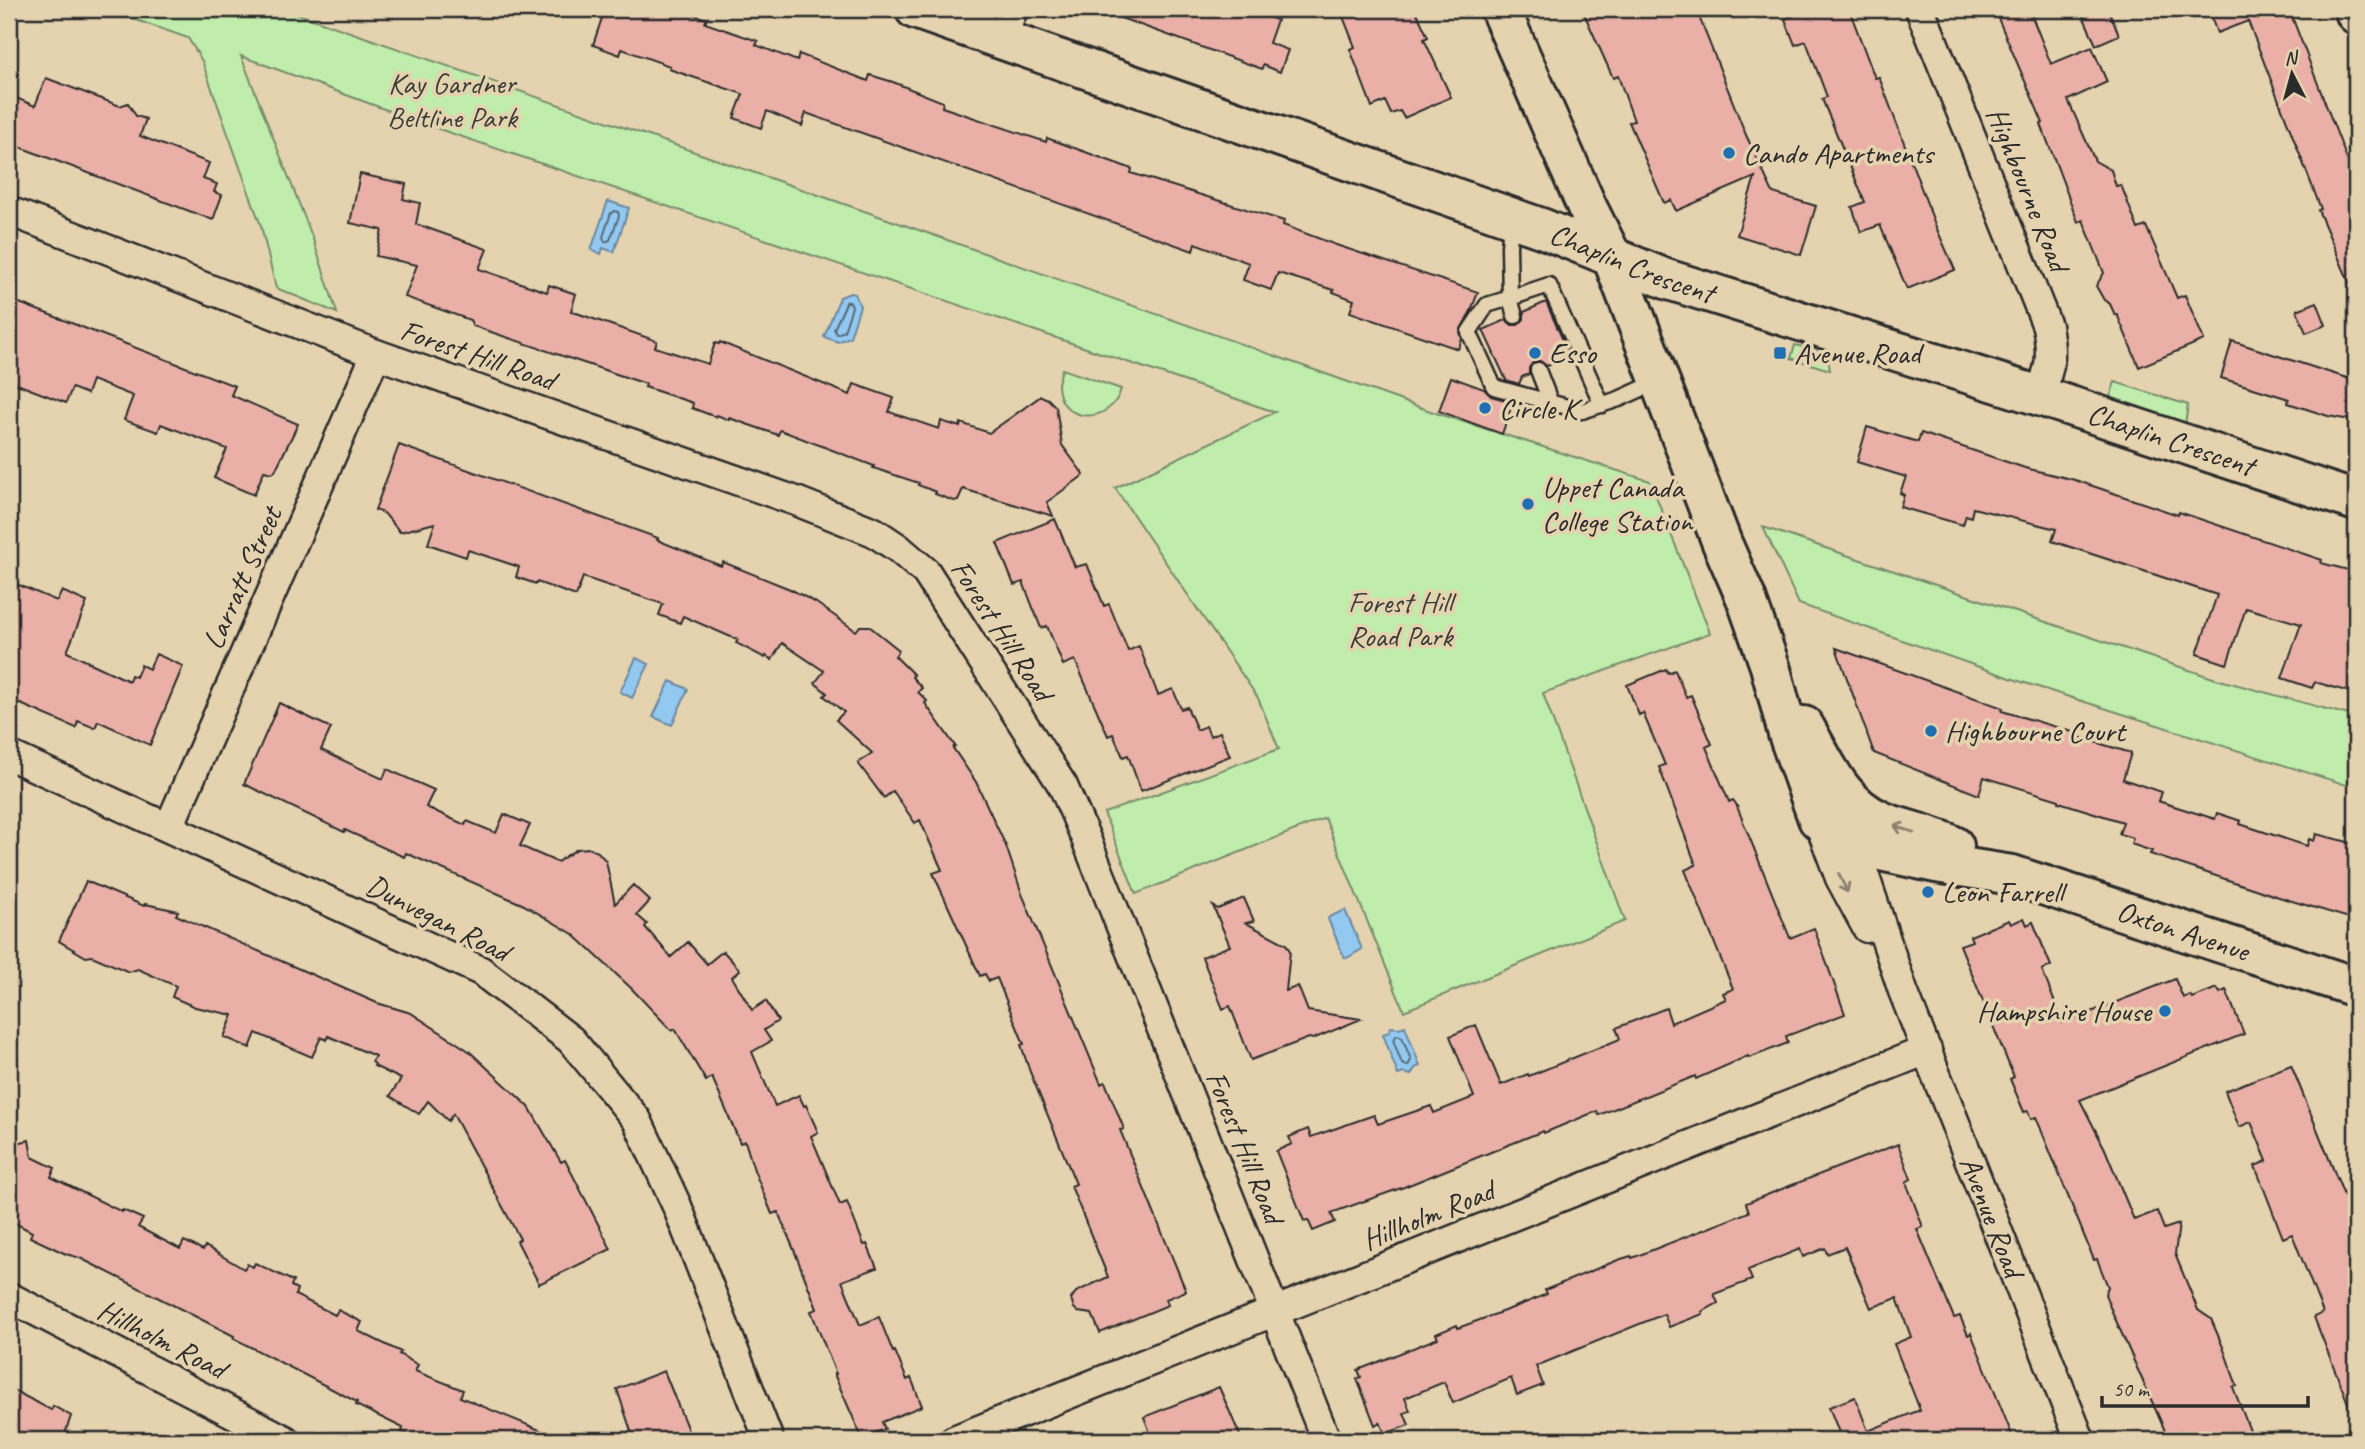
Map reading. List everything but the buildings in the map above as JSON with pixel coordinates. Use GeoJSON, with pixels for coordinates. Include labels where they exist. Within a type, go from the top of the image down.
{"type":"FeatureCollection","features":[{"type":"Feature","properties":{"kind":"main road","name":"Chaplin Crescent"},"geometry":{"type":"LineString","coordinates":[[915,9],[1008,24],[1666,279],[2040,396],[2356,501]]}},
{"type":"Feature","properties":{"kind":"main road","name":"Avenue Road"},"geometry":{"type":"LineString","coordinates":[[1500,9],[1587,207],[1612,257],[1746,598],[1788,734],[1818,819]]}},
{"type":"Feature","properties":{"kind":"main road"},"geometry":{"type":"LineString","coordinates":[[2354,9],[2356,14]]}},
{"type":"Feature","properties":{"kind":"main road","name":"Avenue Road"},"geometry":{"type":"LineString","coordinates":[[1769,666],[1823,761]]}},
{"type":"Feature","properties":{"kind":"main road","name":"Oxton Avenue"},"geometry":{"type":"LineString","coordinates":[[1823,761],[1846,797],[1865,812],[1882,821],[1947,842],[2011,875]]}},
{"type":"Feature","properties":{"kind":"main road","name":"Oxton Avenue"},"geometry":{"type":"LineString","coordinates":[[1818,819],[1837,835],[1871,849],[2011,875],[2356,987]]}},
{"type":"Feature","properties":{"kind":"street","name":"Highbourne Road"},"geometry":{"type":"LineString","coordinates":[[1920,9],[2047,326],[2051,362],[2040,396]]}},
{"type":"Feature","properties":{"kind":"street","name":"Forest Hill Road"},"geometry":{"type":"LineString","coordinates":[[9,211],[376,355],[874,532],[926,572],[1063,786],[1326,1440]]}},
{"type":"Feature","properties":{"kind":"street","name":"Larratt Street"},"geometry":{"type":"LineString","coordinates":[[169,827],[376,355]]}},
{"type":"Feature","properties":{"kind":"street","name":"Dunvegan Road"},"geometry":{"type":"LineString","coordinates":[[9,755],[481,971],[571,1040],[637,1120],[677,1206],[769,1440]]}},
{"type":"Feature","properties":{"kind":"street","name":"Avenue Road"},"geometry":{"type":"LineString","coordinates":[[1823,761],[1941,1092],[2080,1440]]}},
{"type":"Feature","properties":{"kind":"street","name":"Avenue Road"},"geometry":{"type":"LineString","coordinates":[[1818,819],[1840,878],[1903,991]]}},
{"type":"Feature","properties":{"kind":"street","name":"Hillholm Road"},"geometry":{"type":"LineString","coordinates":[[954,1440],[1927,1050]]}},
{"type":"Feature","properties":{"kind":"street","name":"Hillholm Road"},"geometry":{"type":"LineString","coordinates":[[9,1297],[285,1440]]}},
{"type":"Feature","properties":{"kind":"lane"},"geometry":{"type":"LineString","coordinates":[[1512,219],[1509,247],[1510,298],[1515,316]]}},
{"type":"Feature","properties":{"kind":"lane"},"geometry":{"type":"LineString","coordinates":[[1602,405],[1549,285],[1487,305],[1469,332],[1494,387],[1582,411],[1602,405],[1660,381]]}},
{"type":"Feature","properties":{"kind":"lane"},"geometry":{"type":"LineString","coordinates":[[1538,370],[1550,401]]}},
{"type":"Feature","properties":{"kind":"green space","name":"Forest Hill Road Park"},"geometry":{"type":"Polygon","coordinates":[[[105,9],[284,9],[1436,413],[1650,481],[1710,633],[1543,693],[1625,921],[1404,1011],[1325,818],[1136,894],[1104,813],[1279,749],[1258,698],[1115,488],[1275,412],[433,127],[241,56],[313,239],[337,313],[276,288],[261,226],[202,61],[188,38],[105,9]]]}},
{"type":"Feature","properties":{"kind":"green space"},"geometry":{"type":"Polygon","coordinates":[[[1795,345],[1827,353],[1830,370],[1791,358],[1795,345]]]}},
{"type":"Feature","properties":{"kind":"green space"},"geometry":{"type":"Polygon","coordinates":[[[1062,369],[1121,389],[1107,409],[1086,416],[1076,413],[1067,407],[1061,398],[1058,385],[1062,369]]]}},
{"type":"Feature","properties":{"kind":"green space"},"geometry":{"type":"Polygon","coordinates":[[[2115,382],[2188,405],[2185,425],[2109,400],[2115,382]]]}},
{"type":"Feature","properties":{"kind":"green space"},"geometry":{"type":"Polygon","coordinates":[[[1763,527],[2216,679],[2356,717],[2356,788],[2022,682],[1799,604],[1763,527]]]}},
{"type":"Feature","properties":{"kind":"water"},"geometry":{"type":"Polygon","coordinates":[[[608,201],[629,208],[614,252],[603,248],[601,254],[591,250],[608,201]]]}},
{"type":"Feature","properties":{"kind":"water"},"geometry":{"type":"Polygon","coordinates":[[[855,294],[860,306],[850,337],[838,342],[824,337],[840,297],[855,294]]]}},
{"type":"Feature","properties":{"kind":"water"},"geometry":{"type":"Polygon","coordinates":[[[636,658],[649,664],[632,698],[620,692],[636,658]]]}},
{"type":"Feature","properties":{"kind":"water"},"geometry":{"type":"Polygon","coordinates":[[[670,681],[688,689],[672,725],[653,717],[670,681]]]}},
{"type":"Feature","properties":{"kind":"water"},"geometry":{"type":"Polygon","coordinates":[[[1345,910],[1362,949],[1347,958],[1344,957],[1328,919],[1345,910]]]}},
{"type":"Feature","properties":{"kind":"water"},"geometry":{"type":"Polygon","coordinates":[[[1405,1026],[1420,1066],[1415,1068],[1411,1075],[1398,1075],[1383,1034],[1389,1032],[1391,1027],[1405,1026]]]}},
{"type":"Feature","properties":{"kind":"place","name":"Cando Apartments"},"geometry":{"type":"Point","coordinates":[1729,153]}},
{"type":"Feature","properties":{"kind":"place","name":"Esso"},"geometry":{"type":"Point","coordinates":[1535,353]}},
{"type":"Feature","properties":{"kind":"place","name":"Avenue Road"},"geometry":{"type":"Point","coordinates":[1780,353]}},
{"type":"Feature","properties":{"kind":"place","name":"Circle K"},"geometry":{"type":"Point","coordinates":[1485,408]}},
{"type":"Feature","properties":{"kind":"place","name":"Uppet Canada College Station"},"geometry":{"type":"Point","coordinates":[1528,504]}},
{"type":"Feature","properties":{"kind":"place","name":"Highbourne Court"},"geometry":{"type":"Point","coordinates":[1931,731]}},
{"type":"Feature","properties":{"kind":"place","name":"Leon Farrell"},"geometry":{"type":"Point","coordinates":[1928,892]}},
{"type":"Feature","properties":{"kind":"place","name":"Hampshire House"},"geometry":{"type":"Point","coordinates":[2165,1011]}},
{"type":"Feature","properties":{"kind":"park label","name":"Kay Gardner Beltline Park"},"geometry":{"type":"Point","coordinates":[452,100]}}]}
